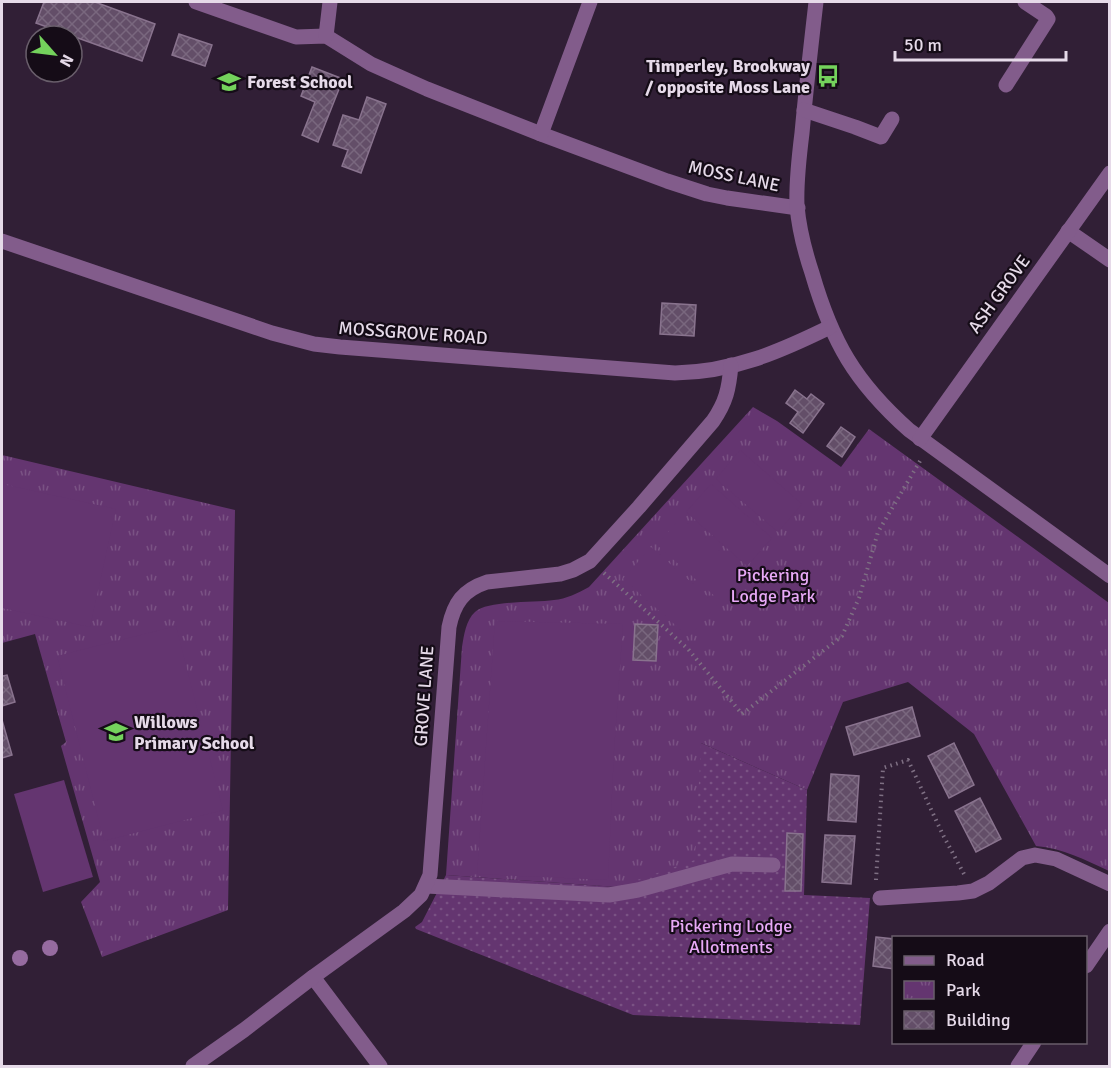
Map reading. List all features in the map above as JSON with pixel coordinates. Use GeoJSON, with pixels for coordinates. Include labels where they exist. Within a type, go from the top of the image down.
{"type":"FeatureCollection","features":[{"type":"Feature","properties":{"kind":"street"},"geometry":{"type":"LineString","coordinates":[[196,2],[296,37],[326,36],[330,2]]}},
{"type":"Feature","properties":{"kind":"street"},"geometry":{"type":"LineString","coordinates":[[541,134],[590,2]]}},
{"type":"Feature","properties":{"kind":"street"},"geometry":{"type":"LineString","coordinates":[[798,208],[798,176],[816,2]]}},
{"type":"Feature","properties":{"kind":"street"},"geometry":{"type":"LineString","coordinates":[[1006,85],[1047,22],[1047,16],[1028,4]]}},
{"type":"Feature","properties":{"kind":"street","name":"MOSS LANE"},"geometry":{"type":"LineString","coordinates":[[326,36],[371,64],[427,89],[691,189],[727,198],[798,208],[809,265],[830,327],[840,348],[864,384],[890,413],[925,443],[1110,576]]}},
{"type":"Feature","properties":{"kind":"street"},"geometry":{"type":"LineString","coordinates":[[804,110],[881,137],[892,119]]}},
{"type":"Feature","properties":{"kind":"street","name":"ASH GROVE"},"geometry":{"type":"LineString","coordinates":[[925,443],[1068,231],[1110,173]]}},
{"type":"Feature","properties":{"kind":"street"},"geometry":{"type":"LineString","coordinates":[[1068,231],[1110,260]]}},
{"type":"Feature","properties":{"kind":"street","name":"MOSSGROVE ROAD"},"geometry":{"type":"LineString","coordinates":[[2,241],[272,333],[314,344],[675,372],[710,370],[768,355],[830,327]]}},
{"type":"Feature","properties":{"kind":"street","name":"GROVE LANE"},"geometry":{"type":"LineString","coordinates":[[426,886],[430,875],[449,627],[456,605],[462,596],[488,582],[560,574],[590,561],[719,412],[728,394],[731,365]]}},
{"type":"Feature","properties":{"kind":"street"},"geometry":{"type":"LineString","coordinates":[[880,898],[973,891],[989,883],[1023,858],[1035,855],[1056,859],[1110,884]]}},
{"type":"Feature","properties":{"kind":"street"},"geometry":{"type":"LineString","coordinates":[[193,1066],[404,911],[421,895],[426,886],[609,895],[638,890],[732,864],[773,865]]}},
{"type":"Feature","properties":{"kind":"street"},"geometry":{"type":"LineString","coordinates":[[1087,965],[1110,931]]}},
{"type":"Feature","properties":{"kind":"street"},"geometry":{"type":"LineString","coordinates":[[313,976],[380,1066]]}},
{"type":"Feature","properties":{"kind":"street"},"geometry":{"type":"LineString","coordinates":[[1017,1066],[1033,1044]]}},
{"type":"Feature","properties":{"kind":"path"},"geometry":{"type":"LineString","coordinates":[[590,561],[688,649],[742,714],[842,636],[860,598],[878,532],[918,465],[925,443]]}},
{"type":"Feature","properties":{"kind":"path"},"geometry":{"type":"LineString","coordinates":[[880,898],[875,898],[883,768],[908,760],[943,835],[973,891]]}},
{"type":"Feature","properties":{"kind":"green space","name":"Pickering Lodge Park"},"geometry":{"type":"Polygon","coordinates":[[[753,407],[777,421],[841,467],[869,429],[1109,603],[1109,871],[1065,852],[1036,846],[974,734],[908,682],[843,702],[807,790],[701,743],[695,860],[617,887],[446,875],[462,647],[469,619],[481,608],[490,605],[558,599],[589,587],[753,407]]]}},
{"type":"Feature","properties":{"kind":"green space"},"geometry":{"type":"Polygon","coordinates":[[[740,450],[802,504],[778,532],[716,479],[740,450]]]}},
{"type":"Feature","properties":{"kind":"green space","name":"Willows Primary School"},"geometry":{"type":"Polygon","coordinates":[[[2,455],[235,510],[228,910],[102,957],[81,902],[100,882],[61,746],[66,742],[35,634],[2,643],[2,455]]]}},
{"type":"Feature","properties":{"kind":"green space"},"geometry":{"type":"Polygon","coordinates":[[[2,484],[116,509],[90,627],[2,608],[2,484]]]}},
{"type":"Feature","properties":{"kind":"green space"},"geometry":{"type":"Polygon","coordinates":[[[711,484],[772,538],[747,566],[686,512],[711,484]]]}},
{"type":"Feature","properties":{"kind":"green space"},"geometry":{"type":"Polygon","coordinates":[[[681,517],[743,571],[718,599],[657,545],[681,517]]]}},
{"type":"Feature","properties":{"kind":"green space"},"geometry":{"type":"Polygon","coordinates":[[[651,547],[717,605],[689,637],[623,579],[651,547]]]}},
{"type":"Feature","properties":{"kind":"green space"},"geometry":{"type":"Polygon","coordinates":[[[495,621],[623,624],[608,880],[477,874],[495,621]]]}},
{"type":"Feature","properties":{"kind":"green space"},"geometry":{"type":"Polygon","coordinates":[[[176,626],[223,810],[104,841],[57,656],[176,626]]]}},
{"type":"Feature","properties":{"kind":"green space","name":"Pickering Lodge Allotments"},"geometry":{"type":"Polygon","coordinates":[[[701,743],[807,790],[804,895],[870,898],[860,1025],[633,1015],[416,929],[415,927],[422,922],[446,875],[617,887],[701,743]]]}},
{"type":"Feature","properties":{"kind":"green space"},"geometry":{"type":"Polygon","coordinates":[[[64,780],[93,877],[43,892],[14,794],[64,780]]]}},
{"type":"Feature","properties":{"kind":"building"},"geometry":{"type":"Polygon","coordinates":[[[44,2],[95,2],[155,24],[142,61],[84,40],[84,24],[36,23],[44,2]]]}},
{"type":"Feature","properties":{"kind":"building"},"geometry":{"type":"Polygon","coordinates":[[[179,34],[212,45],[205,66],[172,55],[179,34]]]}},
{"type":"Feature","properties":{"kind":"building"},"geometry":{"type":"Polygon","coordinates":[[[312,67],[343,79],[318,142],[302,135],[315,102],[301,96],[312,67]]]}},
{"type":"Feature","properties":{"kind":"building"},"geometry":{"type":"Polygon","coordinates":[[[367,97],[386,104],[361,173],[342,166],[348,150],[333,145],[343,115],[359,120],[367,97]]]}},
{"type":"Feature","properties":{"kind":"building"},"geometry":{"type":"Polygon","coordinates":[[[662,303],[696,305],[694,336],[660,334],[662,303]]]}},
{"type":"Feature","properties":{"kind":"building"},"geometry":{"type":"Polygon","coordinates":[[[795,390],[807,399],[811,394],[824,404],[803,433],[790,423],[798,412],[786,403],[795,390]]]}},
{"type":"Feature","properties":{"kind":"building"},"geometry":{"type":"Polygon","coordinates":[[[841,427],[855,437],[842,457],[827,446],[841,427]]]}},
{"type":"Feature","properties":{"kind":"building"},"geometry":{"type":"Polygon","coordinates":[[[635,624],[658,625],[656,661],[633,660],[635,624]]]}},
{"type":"Feature","properties":{"kind":"building"},"geometry":{"type":"Polygon","coordinates":[[[7,675],[15,702],[2,706],[2,676],[7,675]]]}},
{"type":"Feature","properties":{"kind":"building"},"geometry":{"type":"Polygon","coordinates":[[[912,707],[920,736],[854,755],[846,727],[912,707]]]}},
{"type":"Feature","properties":{"kind":"building"},"geometry":{"type":"Polygon","coordinates":[[[2,720],[12,755],[2,758],[2,720]]]}},
{"type":"Feature","properties":{"kind":"building"},"geometry":{"type":"Polygon","coordinates":[[[954,743],[974,785],[949,798],[928,756],[954,743]]]}},
{"type":"Feature","properties":{"kind":"building"},"geometry":{"type":"Polygon","coordinates":[[[831,774],[859,776],[856,822],[828,820],[831,774]]]}},
{"type":"Feature","properties":{"kind":"building"},"geometry":{"type":"Polygon","coordinates":[[[980,798],[1001,839],[976,852],[955,811],[980,798]]]}},
{"type":"Feature","properties":{"kind":"building"},"geometry":{"type":"Polygon","coordinates":[[[787,833],[803,834],[801,891],[785,891],[787,833]]]}},
{"type":"Feature","properties":{"kind":"building"},"geometry":{"type":"Polygon","coordinates":[[[825,835],[855,836],[851,884],[822,882],[825,835]]]}},
{"type":"Feature","properties":{"kind":"building"},"geometry":{"type":"Polygon","coordinates":[[[876,937],[892,939],[892,969],[873,966],[876,937]]]}},
{"type":"Feature","properties":{"kind":"place","name":"Timperley, Brookway / opposite Moss Lane"},"geometry":{"type":"Point","coordinates":[828,76]}},
{"type":"Feature","properties":{"kind":"place","name":"Forest School"},"geometry":{"type":"Point","coordinates":[229,82]}},
{"type":"Feature","properties":{"kind":"place","name":"Willows Primary School"},"geometry":{"type":"Point","coordinates":[116,732]}}]}
